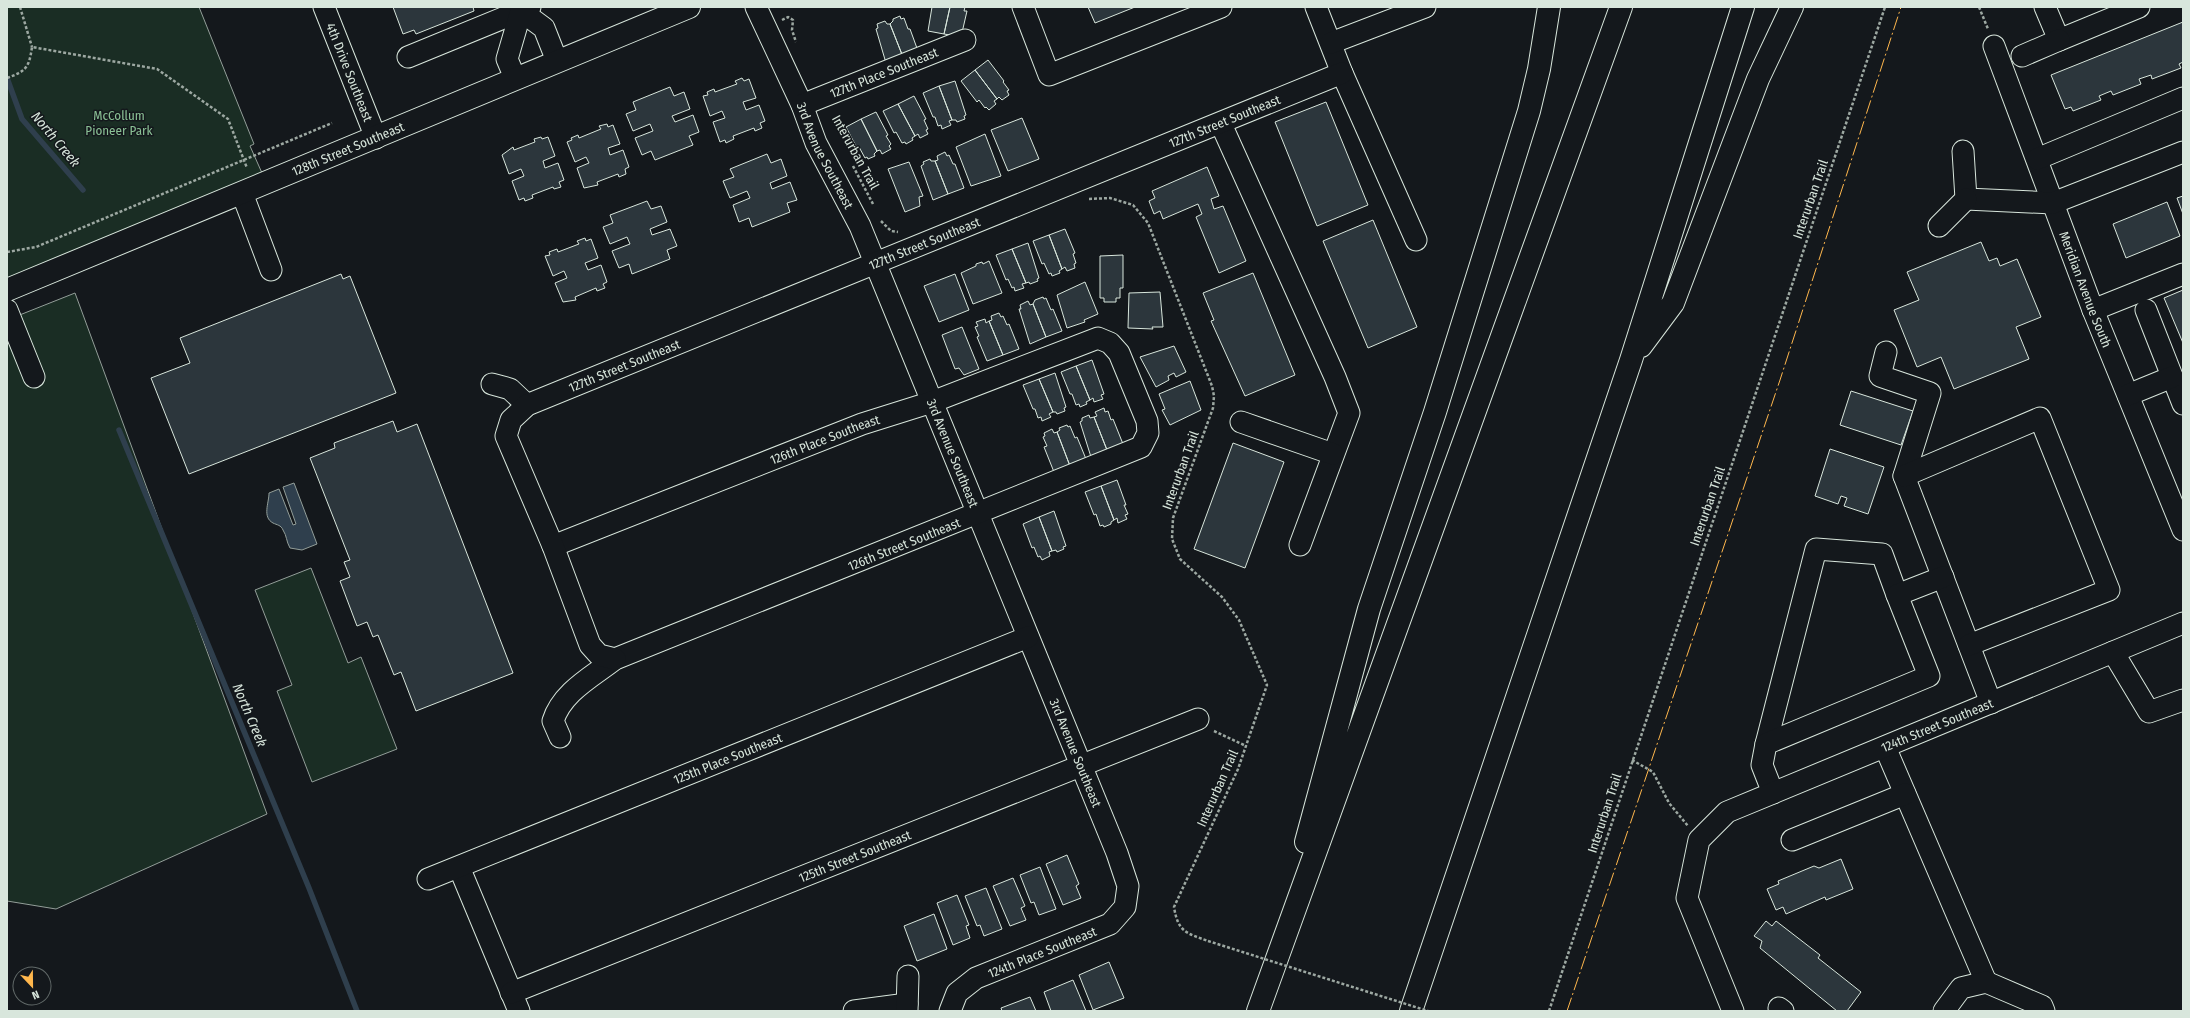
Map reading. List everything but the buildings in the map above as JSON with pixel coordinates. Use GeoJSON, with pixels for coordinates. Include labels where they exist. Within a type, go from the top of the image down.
{"type":"FeatureCollection","features":[{"type":"Feature","properties":{"kind":"main road","name":"128th Street Southeast"},"geometry":{"type":"LineString","coordinates":[[7,290],[689,7]]}},
{"type":"Feature","properties":{"kind":"main road"},"geometry":{"type":"LineString","coordinates":[[1266,989],[1369,610],[1435,412],[1529,111],[1539,70],[1549,7]]}},
{"type":"Feature","properties":{"kind":"main road"},"geometry":{"type":"LineString","coordinates":[[1258,1011],[1620,7]]}},
{"type":"Feature","properties":{"kind":"main road"},"geometry":{"type":"LineString","coordinates":[[1411,1011],[1630,360],[1743,7]]}},
{"type":"Feature","properties":{"kind":"main road"},"geometry":{"type":"LineString","coordinates":[[1630,360],[1673,304],[1758,79],[1792,7]]}},
{"type":"Feature","properties":{"kind":"street","name":"4th Drive Southeast"},"geometry":{"type":"LineString","coordinates":[[324,7],[376,138]]}},
{"type":"Feature","properties":{"kind":"street","name":"3rd Avenue Southeast"},"geometry":{"type":"LineString","coordinates":[[756,7],[802,105],[816,143],[860,226],[876,262],[1117,853],[1128,886],[1125,907]]}},
{"type":"Feature","properties":{"kind":"street"},"geometry":{"type":"LineString","coordinates":[[1023,7],[1049,75],[1221,7]]}},
{"type":"Feature","properties":{"kind":"street"},"geometry":{"type":"LineString","coordinates":[[1316,7],[1342,73],[1416,240]]}},
{"type":"Feature","properties":{"kind":"street"},"geometry":{"type":"LineString","coordinates":[[1330,43],[1425,7]]}},
{"type":"Feature","properties":{"kind":"street"},"geometry":{"type":"LineString","coordinates":[[2045,7],[2059,40]]}},
{"type":"Feature","properties":{"kind":"street"},"geometry":{"type":"LineString","coordinates":[[2022,56],[2139,7]]}},
{"type":"Feature","properties":{"kind":"street"},"geometry":{"type":"LineString","coordinates":[[524,8],[544,28],[557,61]]}},
{"type":"Feature","properties":{"kind":"street"},"geometry":{"type":"LineString","coordinates":[[408,57],[524,8]]}},
{"type":"Feature","properties":{"kind":"street"},"geometry":{"type":"LineString","coordinates":[[515,78],[506,59],[524,8]]}},
{"type":"Feature","properties":{"kind":"street","name":"127th Place Southeast"},"geometry":{"type":"LineString","coordinates":[[802,105],[965,40]]}},
{"type":"Feature","properties":{"kind":"street","name":"Meridian Avenue South"},"geometry":{"type":"LineString","coordinates":[[1994,46],[2093,310],[2128,395],[2177,499],[2183,530]]}},
{"type":"Feature","properties":{"kind":"street","name":"127th Street Southeast"},"geometry":{"type":"LineString","coordinates":[[553,546],[506,436],[511,420],[527,405],[876,262],[1221,124],[1342,73]]}},
{"type":"Feature","properties":{"kind":"street"},"geometry":{"type":"LineString","coordinates":[[2037,159],[2183,98]]}},
{"type":"Feature","properties":{"kind":"street"},"geometry":{"type":"LineString","coordinates":[[1221,124],[1335,377],[1349,413],[1300,545]]}},
{"type":"Feature","properties":{"kind":"street"},"geometry":{"type":"LineString","coordinates":[[1963,151],[1966,199]]}},
{"type":"Feature","properties":{"kind":"street"},"geometry":{"type":"LineString","coordinates":[[1939,226],[1966,199],[2053,203],[2183,152]]}},
{"type":"Feature","properties":{"kind":"street"},"geometry":{"type":"LineString","coordinates":[[248,190],[271,270]]}},
{"type":"Feature","properties":{"kind":"street"},"geometry":{"type":"LineString","coordinates":[[2093,310],[2183,274]]}},
{"type":"Feature","properties":{"kind":"street"},"geometry":{"type":"LineString","coordinates":[[7,310],[34,377]]}},
{"type":"Feature","properties":{"kind":"street"},"geometry":{"type":"LineString","coordinates":[[2146,310],[2183,404]]}},
{"type":"Feature","properties":{"kind":"street","name":"126th Place Southeast"},"geometry":{"type":"LineString","coordinates":[[553,546],[862,424],[932,402],[1098,338]]}},
{"type":"Feature","properties":{"kind":"street","name":"126th Street Southeast"},"geometry":{"type":"LineString","coordinates":[[560,736],[553,721],[556,710],[566,696],[615,659],[978,514],[1141,447],[1148,433],[1147,421],[1119,353],[1110,343],[1098,338]]}},
{"type":"Feature","properties":{"kind":"street"},"geometry":{"type":"LineString","coordinates":[[1886,352],[1880,376],[1930,393],[1904,476],[1991,702]]}},
{"type":"Feature","properties":{"kind":"street"},"geometry":{"type":"LineString","coordinates":[[2128,395],[2172,377]]}},
{"type":"Feature","properties":{"kind":"street"},"geometry":{"type":"LineString","coordinates":[[492,384],[510,389],[527,405]]}},
{"type":"Feature","properties":{"kind":"street"},"geometry":{"type":"LineString","coordinates":[[1904,476],[2040,418],[2109,590],[1969,645]]}},
{"type":"Feature","properties":{"kind":"street"},"geometry":{"type":"LineString","coordinates":[[1241,422],[1333,454]]}},
{"type":"Feature","properties":{"kind":"street"},"geometry":{"type":"LineString","coordinates":[[553,546],[590,645],[599,655],[615,659]]}},
{"type":"Feature","properties":{"kind":"street"},"geometry":{"type":"LineString","coordinates":[[1766,744],[1929,676],[1882,554],[1816,549],[1766,744],[1762,765],[1773,793]]}},
{"type":"Feature","properties":{"kind":"street"},"geometry":{"type":"LineString","coordinates":[[1897,595],[1943,577]]}},
{"type":"Feature","properties":{"kind":"street","name":"124th Street Southeast"},"geometry":{"type":"LineString","coordinates":[[1700,840],[1727,812],[2183,623]]}},
{"type":"Feature","properties":{"kind":"street","name":"125th Place Southeast"},"geometry":{"type":"LineString","coordinates":[[428,879],[1028,637]]}},
{"type":"Feature","properties":{"kind":"street"},"geometry":{"type":"LineString","coordinates":[[2112,652],[2149,712],[2183,700]]}},
{"type":"Feature","properties":{"kind":"street","name":"125th Street Southeast"},"geometry":{"type":"LineString","coordinates":[[515,1002],[1081,765],[1198,719]]}},
{"type":"Feature","properties":{"kind":"street"},"geometry":{"type":"LineString","coordinates":[[1884,747],[1986,982]]}},
{"type":"Feature","properties":{"kind":"street"},"geometry":{"type":"LineString","coordinates":[[1792,840],[1905,794]]}},
{"type":"Feature","properties":{"kind":"street"},"geometry":{"type":"LineString","coordinates":[[1700,840],[1687,898],[1733,1011]]}},
{"type":"Feature","properties":{"kind":"street"},"geometry":{"type":"LineString","coordinates":[[460,867],[515,1002]]}},
{"type":"Feature","properties":{"kind":"street","name":"124th Place Southeast"},"geometry":{"type":"LineString","coordinates":[[953,1002],[976,978],[1110,924],[1125,907]]}},
{"type":"Feature","properties":{"kind":"street"},"geometry":{"type":"LineString","coordinates":[[854,1011],[907,1008],[908,976]]}},
{"type":"Feature","properties":{"kind":"street"},"geometry":{"type":"LineString","coordinates":[[1944,1011],[1961,988],[1986,982],[2042,1006],[2044,1011]]}},
{"type":"Feature","properties":{"kind":"path"},"geometry":{"type":"LineString","coordinates":[[7,78],[23,72],[30,62],[32,48],[20,7]]}},
{"type":"Feature","properties":{"kind":"path","name":"Interurban Trail"},"geometry":{"type":"LineString","coordinates":[[1549,1011],[1885,7]]}},
{"type":"Feature","properties":{"kind":"path"},"geometry":{"type":"LineString","coordinates":[[788,17],[793,20],[792,30],[797,44]]}},
{"type":"Feature","properties":{"kind":"path"},"geometry":{"type":"LineString","coordinates":[[32,48],[157,69],[228,119],[244,159],[248,190]]}},
{"type":"Feature","properties":{"kind":"path"},"geometry":{"type":"LineString","coordinates":[[7,252],[36,248],[244,159],[332,124]]}},
{"type":"Feature","properties":{"kind":"path","name":"Interurban Trail"},"geometry":{"type":"LineString","coordinates":[[851,163],[867,190],[874,208]]}},
{"type":"Feature","properties":{"kind":"path","name":"Interurban Trail"},"geometry":{"type":"LineString","coordinates":[[1082,201],[1110,198],[1133,205],[1148,223],[1212,386],[1214,396],[1213,408],[1173,518],[1172,539],[1180,560],[1222,597],[1240,620],[1267,685],[1238,768],[1174,907],[1176,919],[1184,932],[1208,941],[1428,1011]]}},
{"type":"Feature","properties":{"kind":"path"},"geometry":{"type":"LineString","coordinates":[[880,220],[891,231],[902,232]]}},
{"type":"Feature","properties":{"kind":"path"},"geometry":{"type":"LineString","coordinates":[[1198,719],[1220,735],[1246,746]]}},
{"type":"Feature","properties":{"kind":"path"},"geometry":{"type":"LineString","coordinates":[[1632,760],[1653,772],[1669,803],[1700,840]]}},
{"type":"Feature","properties":{"kind":"green space","name":"McCollum Pioneer Park"},"geometry":{"type":"Polygon","coordinates":[[[7,7],[199,7],[254,144],[250,146],[266,182],[7,290],[7,7]]]}},
{"type":"Feature","properties":{"kind":"green space"},"geometry":{"type":"Polygon","coordinates":[[[75,293],[267,814],[56,909],[7,901],[7,320],[75,293]]]}},
{"type":"Feature","properties":{"kind":"green space"},"geometry":{"type":"Polygon","coordinates":[[[311,568],[348,663],[361,657],[397,749],[312,782],[277,691],[292,685],[255,590],[311,568]]]}},
{"type":"Feature","properties":{"kind":"water"},"geometry":{"type":"Polygon","coordinates":[[[294,483],[317,544],[302,550],[290,548],[282,528],[273,523],[267,514],[269,493],[279,489],[293,525],[296,524],[283,487],[294,483]]]}},
{"type":"Feature","properties":{"kind":"waterway","name":"North Creek"},"geometry":{"type":"LineString","coordinates":[[7,78],[22,119],[83,190]]}},
{"type":"Feature","properties":{"kind":"waterway","name":"North Creek"},"geometry":{"type":"LineString","coordinates":[[119,430],[309,888],[357,1011]]}},
{"type":"Feature","properties":{"kind":"power"},"geometry":{"type":"LineString","coordinates":[[1567,1011],[1780,380],[1901,7]]}}]}
